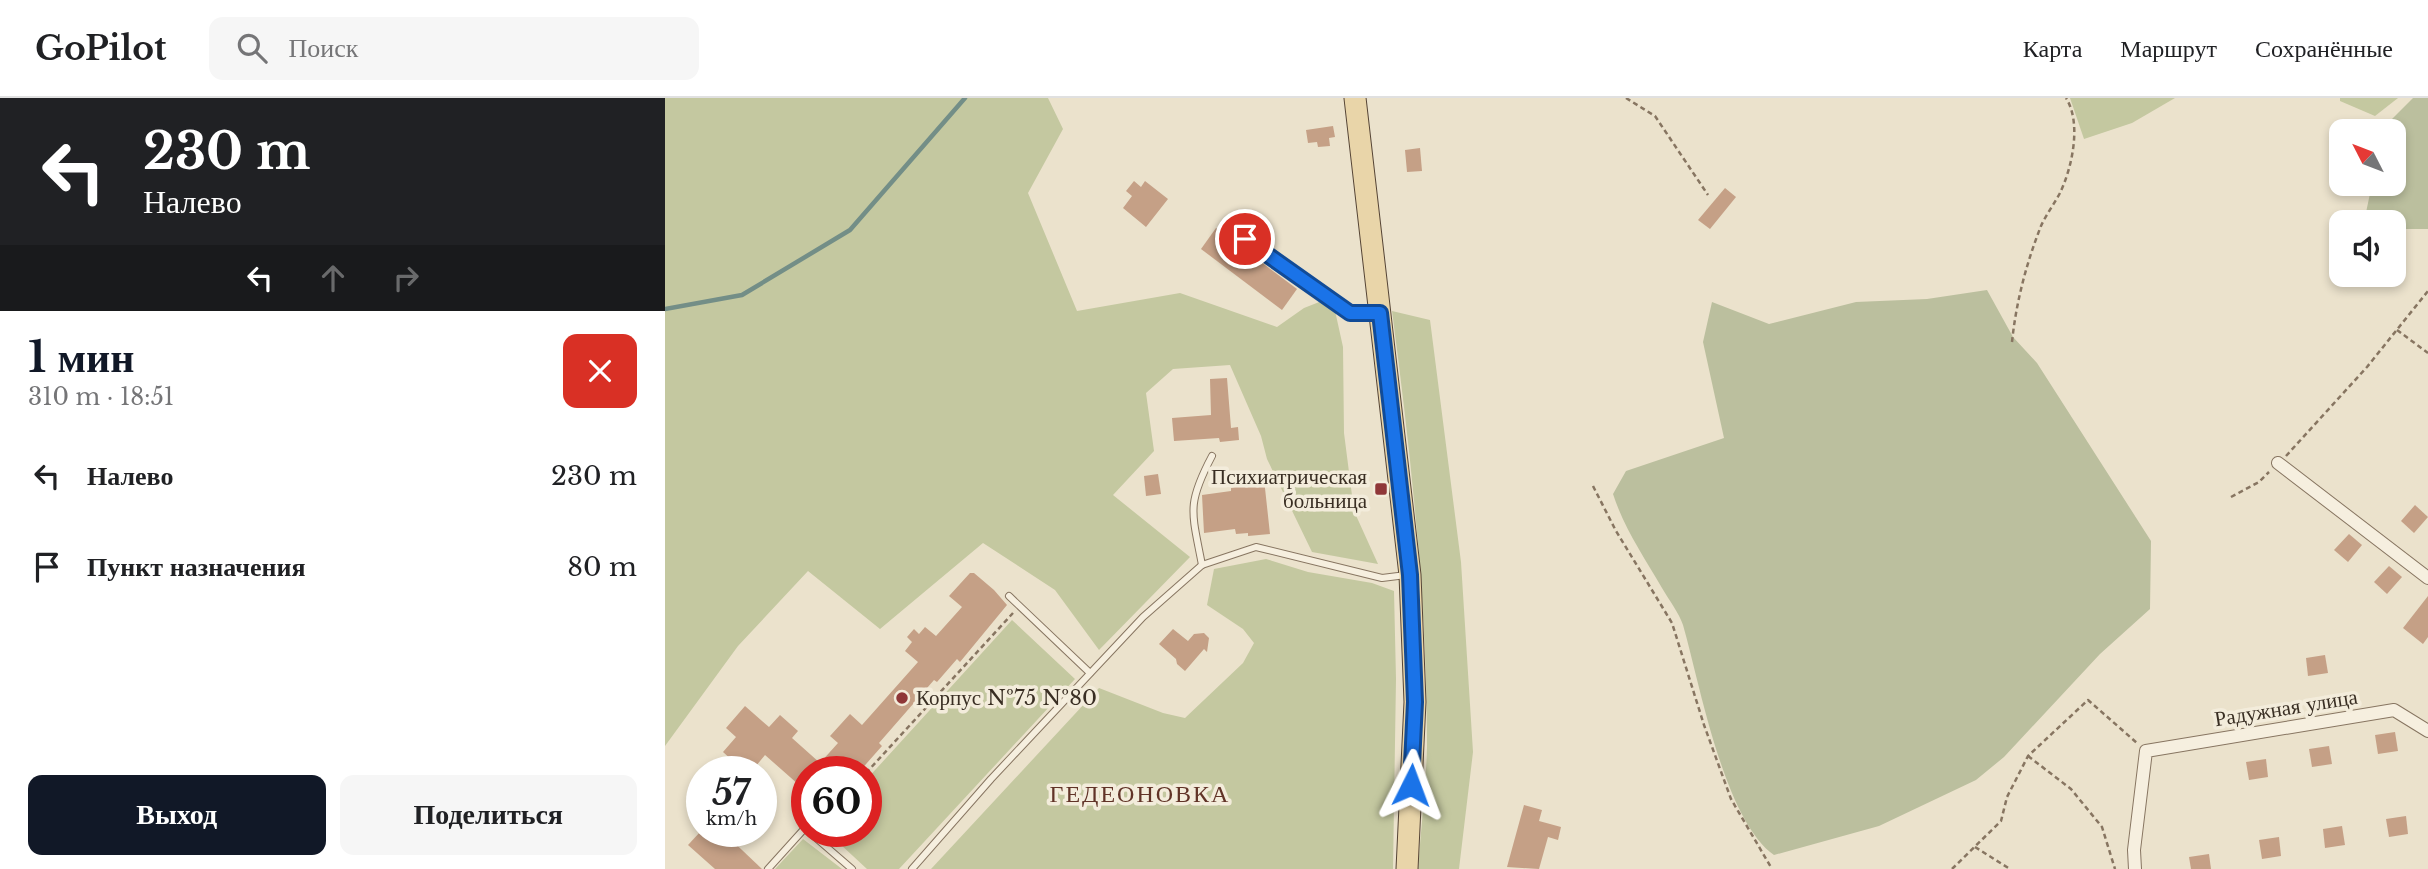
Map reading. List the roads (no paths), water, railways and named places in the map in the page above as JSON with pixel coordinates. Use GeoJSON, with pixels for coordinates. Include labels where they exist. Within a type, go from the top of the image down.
{"type":"FeatureCollection","features":[{"type":"Feature","properties":{"kind":"main road"},"geometry":{"type":"LineString","coordinates":[[1355,98],[1410,575],[1415,702],[1407,869]]}},
{"type":"Feature","properties":{"kind":"street"},"geometry":{"type":"LineString","coordinates":[[2278,463],[2428,578]]}},
{"type":"Feature","properties":{"kind":"street","name":"Радужная улица"},"geometry":{"type":"LineString","coordinates":[[2135,869],[2134,850],[2146,751],[2394,710],[2428,731]]}},
{"type":"Feature","properties":{"kind":"lane"},"geometry":{"type":"LineString","coordinates":[[1224,224],[1350,313],[1380,313]]}},
{"type":"Feature","properties":{"kind":"lane"},"geometry":{"type":"LineString","coordinates":[[1202,565],[1191,507],[1196,485],[1212,456]]}},
{"type":"Feature","properties":{"kind":"lane"},"geometry":{"type":"LineString","coordinates":[[912,869],[1143,617],[1202,565],[1256,547],[1382,578],[1410,575]]}},
{"type":"Feature","properties":{"kind":"lane"},"geometry":{"type":"LineString","coordinates":[[1009,597],[1090,673]]}},
{"type":"Feature","properties":{"kind":"lane"},"geometry":{"type":"LineString","coordinates":[[768,869],[791,844]]}},
{"type":"Feature","properties":{"kind":"lane"},"geometry":{"type":"LineString","coordinates":[[826,847],[852,869]]}},
{"type":"Feature","properties":{"kind":"waterway"},"geometry":{"type":"LineString","coordinates":[[665,309],[742,295],[850,230],[965,98]]}},
{"type":"Feature","properties":{"kind":"place","name":"Психиатрическая больница"},"geometry":{"type":"Point","coordinates":[1381,489]}},
{"type":"Feature","properties":{"kind":"place","name":"Корпус №75 №80"},"geometry":{"type":"Point","coordinates":[902,698]}},
{"type":"Feature","properties":{"kind":"district","name":"ГЕДЕОНОВКА"},"geometry":{"type":"Point","coordinates":[1140,794]}}]}
